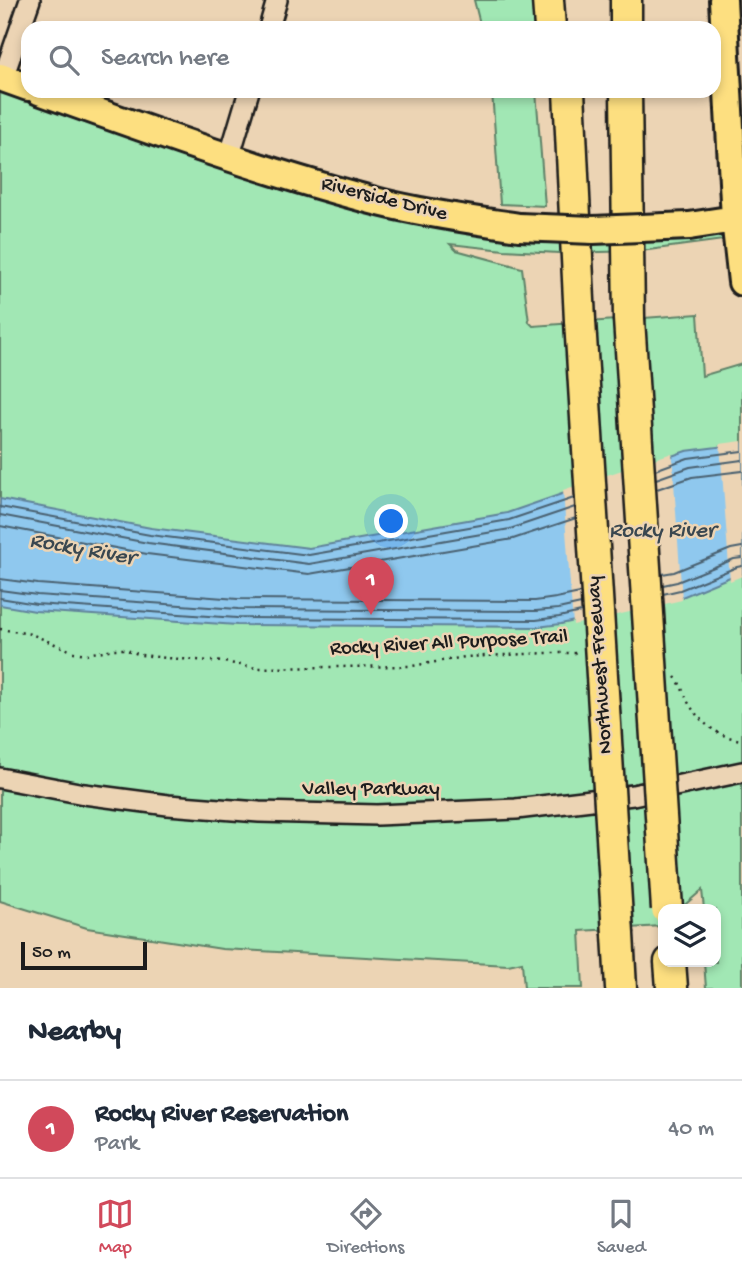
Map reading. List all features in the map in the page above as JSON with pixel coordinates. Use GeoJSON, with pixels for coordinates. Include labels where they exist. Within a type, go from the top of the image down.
{"type":"FeatureCollection","features":[{"type":"Feature","properties":{"kind":"highway"},"geometry":{"type":"LineString","coordinates":[[548,0],[550,21]]}},
{"type":"Feature","properties":{"kind":"highway"},"geometry":{"type":"LineString","coordinates":[[564,0],[565,21]]}},
{"type":"Feature","properties":{"kind":"highway"},"geometry":{"type":"LineString","coordinates":[[626,0],[626,21]]}},
{"type":"Feature","properties":{"kind":"highway"},"geometry":{"type":"LineString","coordinates":[[556,98],[578,279]]}},
{"type":"Feature","properties":{"kind":"highway","name":"Northwest Freeway"},"geometry":{"type":"LineString","coordinates":[[569,98],[580,321],[621,988]]}},
{"type":"Feature","properties":{"kind":"highway"},"geometry":{"type":"LineString","coordinates":[[626,98],[629,319],[667,904]]}},
{"type":"Feature","properties":{"kind":"highway"},"geometry":{"type":"LineString","coordinates":[[670,967],[672,988]]}},
{"type":"Feature","properties":{"kind":"main road"},"geometry":{"type":"LineString","coordinates":[[723,0],[742,282]]}},
{"type":"Feature","properties":{"kind":"main road"},"geometry":{"type":"LineString","coordinates":[[2,78],[21,85]]}},
{"type":"Feature","properties":{"kind":"main road","name":"Riverside Drive"},"geometry":{"type":"LineString","coordinates":[[59,98],[229,158],[383,203],[440,215],[519,227],[593,230],[689,226],[738,218]]}},
{"type":"Feature","properties":{"kind":"street"},"geometry":{"type":"LineString","coordinates":[[22,21],[30,0]]}},
{"type":"Feature","properties":{"kind":"street"},"geometry":{"type":"LineString","coordinates":[[271,21],[277,0]]}},
{"type":"Feature","properties":{"kind":"street"},"geometry":{"type":"LineString","coordinates":[[2,78],[21,23]]}},
{"type":"Feature","properties":{"kind":"street"},"geometry":{"type":"LineString","coordinates":[[229,158],[247,98]]}},
{"type":"Feature","properties":{"kind":"street","name":"Valley Parkway"},"geometry":{"type":"LineString","coordinates":[[0,778],[83,794],[168,805],[259,812],[377,815],[529,808],[633,796],[742,772]]}},
{"type":"Feature","properties":{"kind":"path","name":"Rocky River All Purpose Trail"},"geometry":{"type":"LineString","coordinates":[[0,629],[31,634],[74,652],[87,654],[124,649],[154,656],[224,662],[256,668],[412,666],[465,657],[580,653]]}},
{"type":"Feature","properties":{"kind":"path"},"geometry":{"type":"LineString","coordinates":[[671,672],[698,717],[729,738],[742,740]]}},
{"type":"Feature","properties":{"kind":"green space"},"geometry":{"type":"Polygon","coordinates":[[[474,0],[534,0],[534,21],[479,21],[474,0]]]}},
{"type":"Feature","properties":{"kind":"green space"},"geometry":{"type":"Polygon","coordinates":[[[0,86],[21,92],[21,98],[42,98],[481,222],[699,221],[742,236],[641,251],[559,253],[450,244],[456,250],[522,268],[529,322],[533,326],[698,314],[702,376],[742,364],[742,988],[706,988],[704,967],[721,967],[721,904],[703,904],[702,890],[686,904],[658,904],[658,926],[580,931],[583,988],[524,988],[522,962],[508,965],[222,949],[87,928],[0,901],[0,86]]]}},
{"type":"Feature","properties":{"kind":"green space"},"geometry":{"type":"Polygon","coordinates":[[[492,98],[537,98],[545,206],[500,204],[492,98]]]}},
{"type":"Feature","properties":{"kind":"water","name":"Rocky River"},"geometry":{"type":"Polygon","coordinates":[[[742,444],[742,572],[682,597],[561,624],[537,627],[237,625],[35,611],[0,605],[0,499],[151,528],[309,548],[507,513],[686,451],[742,444]]]}},
{"type":"Feature","properties":{"kind":"pier"},"geometry":{"type":"Polygon","coordinates":[[[742,441],[742,576],[730,581],[720,444],[742,441]]]}},
{"type":"Feature","properties":{"kind":"pier"},"geometry":{"type":"Polygon","coordinates":[[[672,453],[682,600],[573,625],[563,490],[672,453]]]}},
{"type":"Feature","properties":{"kind":"place","name":"Rocky River Reservation"},"geometry":{"type":"Point","coordinates":[371,615]}}]}
